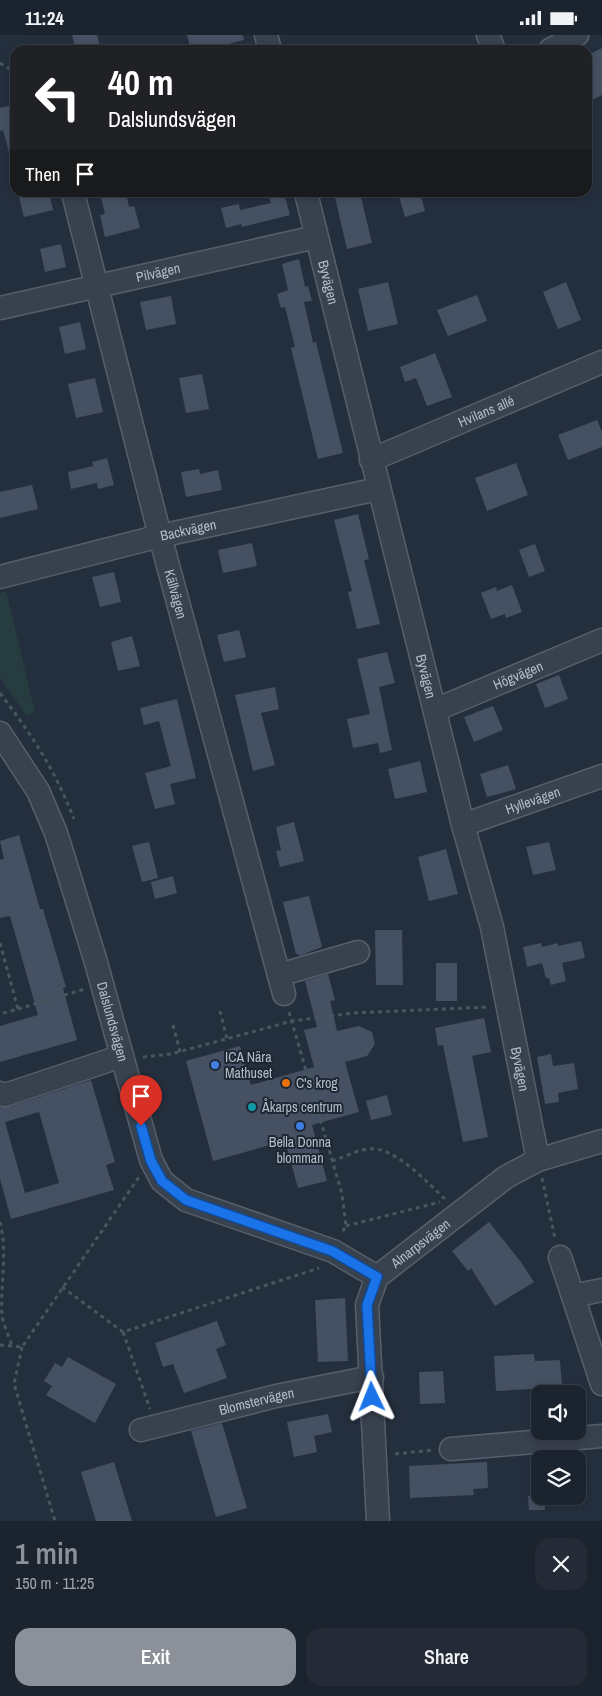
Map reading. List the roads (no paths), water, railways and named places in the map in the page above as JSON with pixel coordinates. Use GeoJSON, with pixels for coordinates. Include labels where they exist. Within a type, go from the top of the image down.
{"type":"FeatureCollection","features":[{"type":"Feature","properties":{"kind":"street"},"geometry":{"type":"LineString","coordinates":[[559,45],[577,35]]}},
{"type":"Feature","properties":{"kind":"street","name":"Källvägen"},"geometry":{"type":"LineString","coordinates":[[74,197],[160,536],[281,985],[358,952]]}},
{"type":"Feature","properties":{"kind":"street","name":"Byvägen"},"geometry":{"type":"LineString","coordinates":[[307,197],[463,825],[492,927],[538,1161]]}},
{"type":"Feature","properties":{"kind":"street","name":"Pilvägen"},"geometry":{"type":"LineString","coordinates":[[0,308],[316,237]]}},
{"type":"Feature","properties":{"kind":"street","name":"Hvilans allé"},"geometry":{"type":"LineString","coordinates":[[371,460],[602,362]]}},
{"type":"Feature","properties":{"kind":"street","name":"Backvägen"},"geometry":{"type":"LineString","coordinates":[[0,577],[160,536],[378,489]]}},
{"type":"Feature","properties":{"kind":"street","name":"Högvägen"},"geometry":{"type":"LineString","coordinates":[[435,710],[602,640]]}},
{"type":"Feature","properties":{"kind":"street","name":"Dalslundsvägen"},"geometry":{"type":"LineString","coordinates":[[0,733],[38,791],[56,833],[102,984],[151,1161],[162,1181],[186,1200],[332,1251],[377,1277]]}},
{"type":"Feature","properties":{"kind":"street","name":"Hyllevägen"},"geometry":{"type":"LineString","coordinates":[[463,825],[602,776]]}},
{"type":"Feature","properties":{"kind":"street"},"geometry":{"type":"LineString","coordinates":[[0,1093],[5,1095],[122,1056]]}},
{"type":"Feature","properties":{"kind":"street","name":"Alnarpsvägen"},"geometry":{"type":"LineString","coordinates":[[378,1521],[367,1305],[377,1277],[506,1177],[538,1161],[602,1141]]}},
{"type":"Feature","properties":{"kind":"street"},"geometry":{"type":"LineString","coordinates":[[560,1257],[572,1296],[596,1349],[602,1384]]}},
{"type":"Feature","properties":{"kind":"street"},"geometry":{"type":"LineString","coordinates":[[572,1296],[602,1290]]}},
{"type":"Feature","properties":{"kind":"street","name":"Blomstervägen"},"geometry":{"type":"LineString","coordinates":[[148,1428],[276,1396],[372,1377]]}},
{"type":"Feature","properties":{"kind":"street"},"geometry":{"type":"LineString","coordinates":[[451,1449],[602,1435]]}},
{"type":"Feature","properties":{"kind":"place","name":"ICA Nära Mathuset"},"geometry":{"type":"Point","coordinates":[215,1065]}},
{"type":"Feature","properties":{"kind":"place","name":"C's krog"},"geometry":{"type":"Point","coordinates":[286,1083]}},
{"type":"Feature","properties":{"kind":"place","name":"Åkarps centrum"},"geometry":{"type":"Point","coordinates":[252,1107]}},
{"type":"Feature","properties":{"kind":"place","name":"Bella Donna blomman"},"geometry":{"type":"Point","coordinates":[300,1126]}}]}
